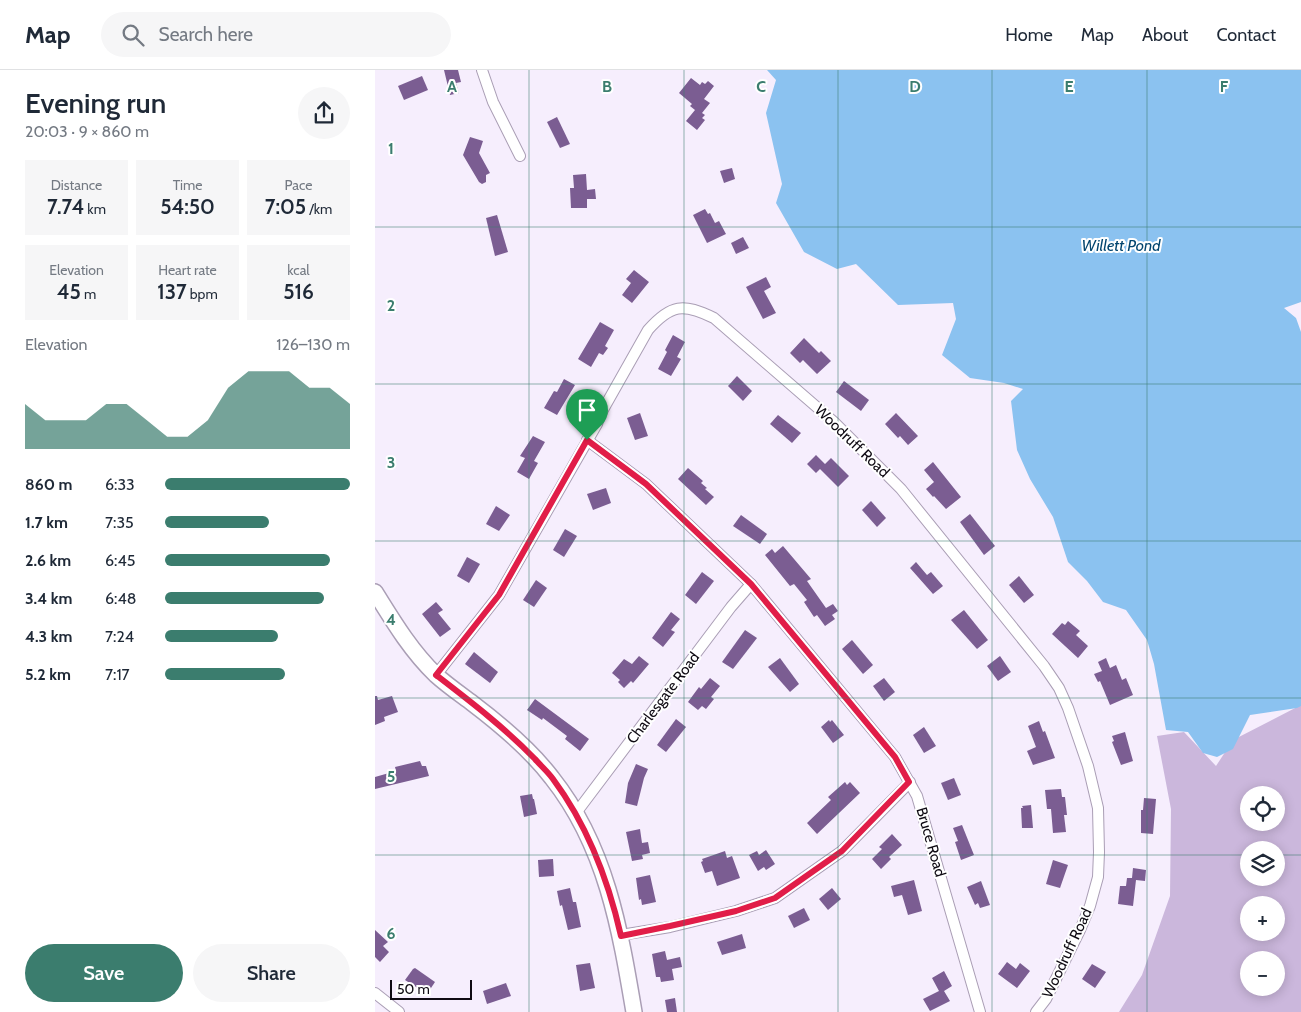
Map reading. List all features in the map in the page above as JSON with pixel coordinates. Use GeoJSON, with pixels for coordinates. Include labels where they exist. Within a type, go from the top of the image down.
{"type":"FeatureCollection","features":[{"type":"Feature","properties":{"kind":"main road"},"geometry":{"type":"LineString","coordinates":[[375,592],[403,636],[436,675],[517,741],[552,778],[576,813],[603,869],[615,908],[634,1012]]}},
{"type":"Feature","properties":{"kind":"street"},"geometry":{"type":"LineString","coordinates":[[482,70],[493,102],[520,156]]}},
{"type":"Feature","properties":{"kind":"street","name":"Woodruff Road"},"geometry":{"type":"LineString","coordinates":[[436,675],[499,595],[597,424],[634,352],[648,330],[667,312],[685,307],[699,310],[714,318],[834,422],[901,489],[1044,666],[1059,688],[1089,766],[1098,808],[1098,877],[1090,906],[1080,930],[1047,999],[1036,1012]]}},
{"type":"Feature","properties":{"kind":"street","name":"Bruce Road"},"geometry":{"type":"LineString","coordinates":[[587,440],[646,484],[751,584],[895,757],[917,796],[981,1012]]}},
{"type":"Feature","properties":{"kind":"street","name":"Charlesgate Road"},"geometry":{"type":"LineString","coordinates":[[576,813],[731,607],[751,584]]}},
{"type":"Feature","properties":{"kind":"street"},"geometry":{"type":"LineString","coordinates":[[621,936],[736,911],[775,898],[842,851],[909,782]]}},
{"type":"Feature","properties":{"kind":"street"},"geometry":{"type":"LineString","coordinates":[[375,993],[399,1012]]}},
{"type":"Feature","properties":{"kind":"shaded area"},"geometry":{"type":"Polygon","coordinates":[[[1301,705],[1301,1012],[1119,1012],[1142,975],[1170,896],[1171,809],[1157,736],[1184,732],[1216,766],[1233,740],[1301,705]]]}},
{"type":"Feature","properties":{"kind":"water","name":"Willett Pond"},"geometry":{"type":"Polygon","coordinates":[[[767,70],[1301,70],[1301,302],[1284,308],[1296,318],[1301,332],[1301,706],[1250,715],[1233,749],[1217,757],[1203,753],[1188,732],[1166,730],[1154,664],[1147,640],[1126,610],[1103,602],[1087,581],[1068,562],[1053,517],[1030,479],[1017,450],[1011,401],[1023,389],[1004,383],[970,378],[942,355],[956,319],[953,303],[898,305],[856,264],[837,269],[804,252],[776,203],[782,184],[766,113],[776,80],[767,70]]]}},
{"type":"Feature","properties":{"kind":"building"},"geometry":{"type":"Polygon","coordinates":[[[444,70],[458,70],[461,82],[456,83],[459,93],[450,95],[444,70]]]}},
{"type":"Feature","properties":{"kind":"building"},"geometry":{"type":"Polygon","coordinates":[[[422,76],[428,90],[404,100],[398,86],[422,76]]]}},
{"type":"Feature","properties":{"kind":"building"},"geometry":{"type":"Polygon","coordinates":[[[691,78],[700,85],[702,82],[705,84],[708,81],[714,86],[704,99],[710,103],[702,113],[705,115],[702,118],[705,120],[697,130],[686,121],[695,110],[690,106],[692,104],[679,93],[691,78]]]}},
{"type":"Feature","properties":{"kind":"building"},"geometry":{"type":"Polygon","coordinates":[[[557,117],[570,144],[560,148],[547,122],[557,117]]]}},
{"type":"Feature","properties":{"kind":"building"},"geometry":{"type":"Polygon","coordinates":[[[470,137],[483,141],[479,153],[490,173],[486,175],[486,182],[482,184],[463,155],[470,137]]]}},
{"type":"Feature","properties":{"kind":"building"},"geometry":{"type":"Polygon","coordinates":[[[732,168],[735,179],[724,183],[720,171],[732,168]]]}},
{"type":"Feature","properties":{"kind":"building"},"geometry":{"type":"Polygon","coordinates":[[[586,174],[587,190],[595,189],[596,199],[587,199],[587,208],[571,208],[570,188],[574,188],[573,175],[586,174]]]}},
{"type":"Feature","properties":{"kind":"building"},"geometry":{"type":"Polygon","coordinates":[[[705,209],[708,214],[710,213],[715,223],[719,221],[726,234],[707,243],[693,215],[705,209]]]}},
{"type":"Feature","properties":{"kind":"building"},"geometry":{"type":"Polygon","coordinates":[[[497,215],[508,252],[495,256],[486,218],[497,215]]]}},
{"type":"Feature","properties":{"kind":"building"},"geometry":{"type":"Polygon","coordinates":[[[743,237],[749,248],[736,254],[731,243],[743,237]]]}},
{"type":"Feature","properties":{"kind":"building"},"geometry":{"type":"Polygon","coordinates":[[[634,270],[649,282],[632,303],[622,295],[631,283],[626,279],[634,270]]]}},
{"type":"Feature","properties":{"kind":"building"},"geometry":{"type":"Polygon","coordinates":[[[766,277],[771,287],[764,291],[776,313],[763,319],[746,287],[766,277]]]}},
{"type":"Feature","properties":{"kind":"building"},"geometry":{"type":"Polygon","coordinates":[[[600,322],[614,330],[605,346],[608,348],[603,355],[599,353],[591,367],[578,359],[600,322]]]}},
{"type":"Feature","properties":{"kind":"building"},"geometry":{"type":"Polygon","coordinates":[[[673,335],[685,342],[677,357],[681,359],[671,376],[658,369],[673,335]]]}},
{"type":"Feature","properties":{"kind":"building"},"geometry":{"type":"Polygon","coordinates":[[[804,338],[819,353],[821,351],[831,361],[817,374],[803,360],[800,363],[790,353],[804,338]]]}},
{"type":"Feature","properties":{"kind":"building"},"geometry":{"type":"Polygon","coordinates":[[[737,376],[752,391],[743,401],[728,386],[737,376]]]}},
{"type":"Feature","properties":{"kind":"building"},"geometry":{"type":"Polygon","coordinates":[[[564,379],[575,385],[557,415],[544,408],[554,391],[557,392],[564,379]]]}},
{"type":"Feature","properties":{"kind":"building"},"geometry":{"type":"Polygon","coordinates":[[[844,381],[869,400],[861,411],[836,392],[844,381]]]}},
{"type":"Feature","properties":{"kind":"building"},"geometry":{"type":"Polygon","coordinates":[[[640,413],[648,436],[635,440],[627,418],[640,413]]]}},
{"type":"Feature","properties":{"kind":"building"},"geometry":{"type":"Polygon","coordinates":[[[896,413],[918,436],[908,445],[900,436],[898,438],[885,424],[896,413]]]}},
{"type":"Feature","properties":{"kind":"building"},"geometry":{"type":"Polygon","coordinates":[[[778,415],[801,433],[792,443],[770,424],[778,415]]]}},
{"type":"Feature","properties":{"kind":"building"},"geometry":{"type":"Polygon","coordinates":[[[533,436],[545,442],[534,461],[538,463],[529,479],[517,472],[525,458],[520,456],[533,436]]]}},
{"type":"Feature","properties":{"kind":"building"},"geometry":{"type":"Polygon","coordinates":[[[816,455],[825,464],[831,458],[849,476],[838,487],[820,469],[816,473],[807,464],[816,455]]]}},
{"type":"Feature","properties":{"kind":"building"},"geometry":{"type":"Polygon","coordinates":[[[933,462],[961,497],[946,509],[926,489],[934,482],[924,470],[933,462]]]}},
{"type":"Feature","properties":{"kind":"building"},"geometry":{"type":"Polygon","coordinates":[[[688,468],[703,481],[701,483],[707,488],[705,489],[714,497],[706,505],[678,479],[688,468]]]}},
{"type":"Feature","properties":{"kind":"building"},"geometry":{"type":"Polygon","coordinates":[[[606,488],[611,503],[593,510],[587,494],[606,488]]]}},
{"type":"Feature","properties":{"kind":"building"},"geometry":{"type":"Polygon","coordinates":[[[871,501],[886,518],[877,527],[862,510],[871,501]]]}},
{"type":"Feature","properties":{"kind":"building"},"geometry":{"type":"Polygon","coordinates":[[[496,506],[510,515],[499,531],[486,524],[496,506]]]}},
{"type":"Feature","properties":{"kind":"building"},"geometry":{"type":"Polygon","coordinates":[[[970,514],[995,546],[984,555],[960,522],[970,514]]]}},
{"type":"Feature","properties":{"kind":"building"},"geometry":{"type":"Polygon","coordinates":[[[741,515],[767,534],[760,544],[733,526],[741,515]]]}},
{"type":"Feature","properties":{"kind":"building"},"geometry":{"type":"Polygon","coordinates":[[[565,529],[577,536],[564,557],[553,550],[565,529]]]}},
{"type":"Feature","properties":{"kind":"building"},"geometry":{"type":"Polygon","coordinates":[[[783,546],[811,579],[807,581],[826,608],[833,604],[838,611],[832,615],[835,619],[825,626],[817,615],[814,617],[804,602],[807,600],[794,584],[790,586],[765,555],[772,549],[775,553],[783,546]]]}},
{"type":"Feature","properties":{"kind":"building"},"geometry":{"type":"Polygon","coordinates":[[[467,557],[480,564],[469,583],[457,576],[467,557]]]}},
{"type":"Feature","properties":{"kind":"building"},"geometry":{"type":"Polygon","coordinates":[[[916,562],[927,575],[931,572],[943,586],[933,594],[910,568],[916,562]]]}},
{"type":"Feature","properties":{"kind":"building"},"geometry":{"type":"Polygon","coordinates":[[[702,572],[714,581],[696,604],[685,595],[702,572]]]}},
{"type":"Feature","properties":{"kind":"building"},"geometry":{"type":"Polygon","coordinates":[[[1019,576],[1034,595],[1024,603],[1009,585],[1019,576]]]}},
{"type":"Feature","properties":{"kind":"building"},"geometry":{"type":"Polygon","coordinates":[[[536,580],[547,588],[534,607],[523,600],[536,580]]]}},
{"type":"Feature","properties":{"kind":"building"},"geometry":{"type":"Polygon","coordinates":[[[436,602],[443,610],[438,613],[451,629],[440,637],[422,614],[436,602]]]}},
{"type":"Feature","properties":{"kind":"building"},"geometry":{"type":"Polygon","coordinates":[[[964,610],[988,640],[977,649],[951,620],[964,610]]]}},
{"type":"Feature","properties":{"kind":"building"},"geometry":{"type":"Polygon","coordinates":[[[671,612],[680,619],[671,630],[675,632],[663,647],[652,638],[671,612]]]}},
{"type":"Feature","properties":{"kind":"building"},"geometry":{"type":"Polygon","coordinates":[[[1068,621],[1080,631],[1076,635],[1088,646],[1078,658],[1052,634],[1062,623],[1065,625],[1068,621]]]}},
{"type":"Feature","properties":{"kind":"building"},"geometry":{"type":"Polygon","coordinates":[[[745,630],[757,638],[733,669],[722,662],[745,630]]]}},
{"type":"Feature","properties":{"kind":"building"},"geometry":{"type":"Polygon","coordinates":[[[852,640],[873,665],[863,674],[842,649],[852,640]]]}},
{"type":"Feature","properties":{"kind":"building"},"geometry":{"type":"Polygon","coordinates":[[[474,652],[498,672],[490,683],[465,664],[474,652]]]}},
{"type":"Feature","properties":{"kind":"building"},"geometry":{"type":"Polygon","coordinates":[[[639,656],[649,664],[633,683],[631,681],[624,688],[618,682],[620,680],[612,673],[624,659],[632,664],[639,656]]]}},
{"type":"Feature","properties":{"kind":"building"},"geometry":{"type":"Polygon","coordinates":[[[1000,656],[1011,672],[998,681],[987,666],[1000,656]]]}},
{"type":"Feature","properties":{"kind":"building"},"geometry":{"type":"Polygon","coordinates":[[[780,658],[799,684],[790,692],[768,667],[780,658]]]}},
{"type":"Feature","properties":{"kind":"building"},"geometry":{"type":"Polygon","coordinates":[[[1106,658],[1110,668],[1116,665],[1122,680],[1126,678],[1133,695],[1110,705],[1100,681],[1098,682],[1094,674],[1102,671],[1098,662],[1106,658]]]}},
{"type":"Feature","properties":{"kind":"building"},"geometry":{"type":"Polygon","coordinates":[[[710,678],[720,686],[711,697],[714,699],[706,709],[702,706],[698,710],[688,702],[699,687],[701,689],[710,678]]]}},
{"type":"Feature","properties":{"kind":"building"},"geometry":{"type":"Polygon","coordinates":[[[884,678],[895,692],[884,701],[873,686],[884,678]]]}},
{"type":"Feature","properties":{"kind":"building"},"geometry":{"type":"Polygon","coordinates":[[[375,696],[377,696],[378,700],[392,696],[398,712],[384,717],[385,721],[375,725],[375,696]]]}},
{"type":"Feature","properties":{"kind":"building"},"geometry":{"type":"Polygon","coordinates":[[[535,699],[589,739],[580,751],[565,739],[567,736],[543,718],[542,720],[527,710],[535,699]]]}},
{"type":"Feature","properties":{"kind":"building"},"geometry":{"type":"Polygon","coordinates":[[[676,719],[686,727],[666,752],[657,745],[676,719]]]}},
{"type":"Feature","properties":{"kind":"building"},"geometry":{"type":"Polygon","coordinates":[[[829,720],[830,722],[832,720],[844,735],[833,743],[821,727],[829,720]]]}},
{"type":"Feature","properties":{"kind":"building"},"geometry":{"type":"Polygon","coordinates":[[[1039,721],[1043,732],[1045,731],[1055,758],[1033,765],[1027,751],[1036,747],[1028,726],[1039,721]]]}},
{"type":"Feature","properties":{"kind":"building"},"geometry":{"type":"Polygon","coordinates":[[[924,727],[936,746],[924,753],[913,735],[924,727]]]}},
{"type":"Feature","properties":{"kind":"building"},"geometry":{"type":"Polygon","coordinates":[[[1125,732],[1133,761],[1121,765],[1112,742],[1114,741],[1112,736],[1125,732]]]}},
{"type":"Feature","properties":{"kind":"building"},"geometry":{"type":"Polygon","coordinates":[[[420,761],[422,766],[426,766],[429,776],[375,789],[375,777],[396,771],[395,767],[420,761]]]}},
{"type":"Feature","properties":{"kind":"building"},"geometry":{"type":"Polygon","coordinates":[[[636,764],[648,769],[637,806],[625,803],[628,783],[636,764]]]}},
{"type":"Feature","properties":{"kind":"building"},"geometry":{"type":"Polygon","coordinates":[[[954,778],[961,795],[948,800],[941,783],[954,778]]]}},
{"type":"Feature","properties":{"kind":"building"},"geometry":{"type":"Polygon","coordinates":[[[845,782],[847,785],[850,782],[860,793],[817,834],[807,823],[831,800],[828,797],[845,782]]]}},
{"type":"Feature","properties":{"kind":"building"},"geometry":{"type":"Polygon","coordinates":[[[1061,789],[1062,797],[1065,797],[1067,815],[1064,815],[1066,832],[1053,833],[1051,809],[1047,809],[1045,790],[1061,789]]]}},
{"type":"Feature","properties":{"kind":"building"},"geometry":{"type":"Polygon","coordinates":[[[532,794],[537,814],[524,817],[520,796],[532,794]]]}},
{"type":"Feature","properties":{"kind":"building"},"geometry":{"type":"Polygon","coordinates":[[[1144,798],[1156,799],[1153,834],[1141,833],[1141,810],[1143,810],[1144,798]]]}},
{"type":"Feature","properties":{"kind":"building"},"geometry":{"type":"Polygon","coordinates":[[[1031,805],[1033,828],[1022,828],[1021,808],[1023,808],[1022,806],[1031,805]]]}},
{"type":"Feature","properties":{"kind":"building"},"geometry":{"type":"Polygon","coordinates":[[[962,825],[974,855],[961,860],[955,842],[958,841],[953,828],[962,825]]]}},
{"type":"Feature","properties":{"kind":"building"},"geometry":{"type":"Polygon","coordinates":[[[640,829],[642,843],[648,842],[650,853],[642,855],[643,859],[632,861],[626,832],[640,829]]]}},
{"type":"Feature","properties":{"kind":"building"},"geometry":{"type":"Polygon","coordinates":[[[892,834],[902,845],[889,857],[891,859],[881,869],[872,859],[882,849],[879,847],[892,834]]]}},
{"type":"Feature","properties":{"kind":"building"},"geometry":{"type":"Polygon","coordinates":[[[766,850],[775,864],[766,870],[764,867],[758,871],[749,855],[757,851],[759,855],[766,850]]]}},
{"type":"Feature","properties":{"kind":"building"},"geometry":{"type":"Polygon","coordinates":[[[725,851],[727,858],[732,856],[740,878],[717,886],[712,871],[705,873],[701,862],[703,861],[702,859],[725,851]]]}},
{"type":"Feature","properties":{"kind":"building"},"geometry":{"type":"Polygon","coordinates":[[[553,859],[554,876],[539,877],[538,860],[553,859]]]}},
{"type":"Feature","properties":{"kind":"building"},"geometry":{"type":"Polygon","coordinates":[[[1053,860],[1068,865],[1060,888],[1046,884],[1053,860]]]}},
{"type":"Feature","properties":{"kind":"building"},"geometry":{"type":"Polygon","coordinates":[[[1133,868],[1146,870],[1145,881],[1136,880],[1133,906],[1118,904],[1120,886],[1126,886],[1127,878],[1132,878],[1133,868]]]}},
{"type":"Feature","properties":{"kind":"building"},"geometry":{"type":"Polygon","coordinates":[[[650,875],[656,902],[642,905],[641,899],[639,900],[636,878],[650,875]]]}},
{"type":"Feature","properties":{"kind":"building"},"geometry":{"type":"Polygon","coordinates":[[[914,880],[922,911],[908,915],[902,895],[894,897],[891,886],[914,880]]]}},
{"type":"Feature","properties":{"kind":"building"},"geometry":{"type":"Polygon","coordinates":[[[981,881],[990,905],[980,908],[978,903],[975,905],[967,887],[981,881]]]}},
{"type":"Feature","properties":{"kind":"building"},"geometry":{"type":"Polygon","coordinates":[[[570,888],[573,902],[576,902],[581,927],[568,930],[557,891],[570,888]]]}},
{"type":"Feature","properties":{"kind":"building"},"geometry":{"type":"Polygon","coordinates":[[[832,888],[841,899],[828,910],[819,899],[832,888]]]}},
{"type":"Feature","properties":{"kind":"building"},"geometry":{"type":"Polygon","coordinates":[[[804,908],[810,920],[794,928],[788,916],[804,908]]]}},
{"type":"Feature","properties":{"kind":"building"},"geometry":{"type":"Polygon","coordinates":[[[375,930],[388,942],[383,946],[389,952],[380,962],[375,957],[375,930]]]}},
{"type":"Feature","properties":{"kind":"building"},"geometry":{"type":"Polygon","coordinates":[[[742,934],[746,948],[722,955],[717,942],[742,934]]]}},
{"type":"Feature","properties":{"kind":"building"},"geometry":{"type":"Polygon","coordinates":[[[665,951],[667,960],[680,957],[682,967],[672,969],[674,980],[661,982],[660,977],[656,977],[652,954],[665,951]]]}},
{"type":"Feature","properties":{"kind":"building"},"geometry":{"type":"Polygon","coordinates":[[[1007,962],[1016,969],[1020,963],[1030,971],[1017,988],[998,974],[1007,962]]]}},
{"type":"Feature","properties":{"kind":"building"},"geometry":{"type":"Polygon","coordinates":[[[590,963],[595,988],[580,991],[576,965],[590,963]]]}},
{"type":"Feature","properties":{"kind":"building"},"geometry":{"type":"Polygon","coordinates":[[[1092,964],[1106,972],[1095,988],[1082,979],[1092,964]]]}},
{"type":"Feature","properties":{"kind":"building"},"geometry":{"type":"Polygon","coordinates":[[[415,968],[435,982],[427,994],[405,980],[415,968]]]}},
{"type":"Feature","properties":{"kind":"building"},"geometry":{"type":"Polygon","coordinates":[[[944,971],[952,986],[944,991],[950,1001],[930,1011],[923,999],[939,991],[932,978],[944,971]]]}},
{"type":"Feature","properties":{"kind":"building"},"geometry":{"type":"Polygon","coordinates":[[[506,983],[511,996],[487,1004],[483,991],[506,983]]]}},
{"type":"Feature","properties":{"kind":"building"},"geometry":{"type":"Polygon","coordinates":[[[675,998],[677,1012],[667,1012],[665,1000],[675,998]]]}},
{"type":"Feature","properties":{"kind":"route"},"geometry":{"type":"LineString","coordinates":[[587,440],[646,484],[751,584],[895,757],[909,782],[842,851],[775,898],[736,911],[621,936],[603,869],[576,813],[552,778],[495,721],[436,675],[499,595],[587,440]]}}]}
